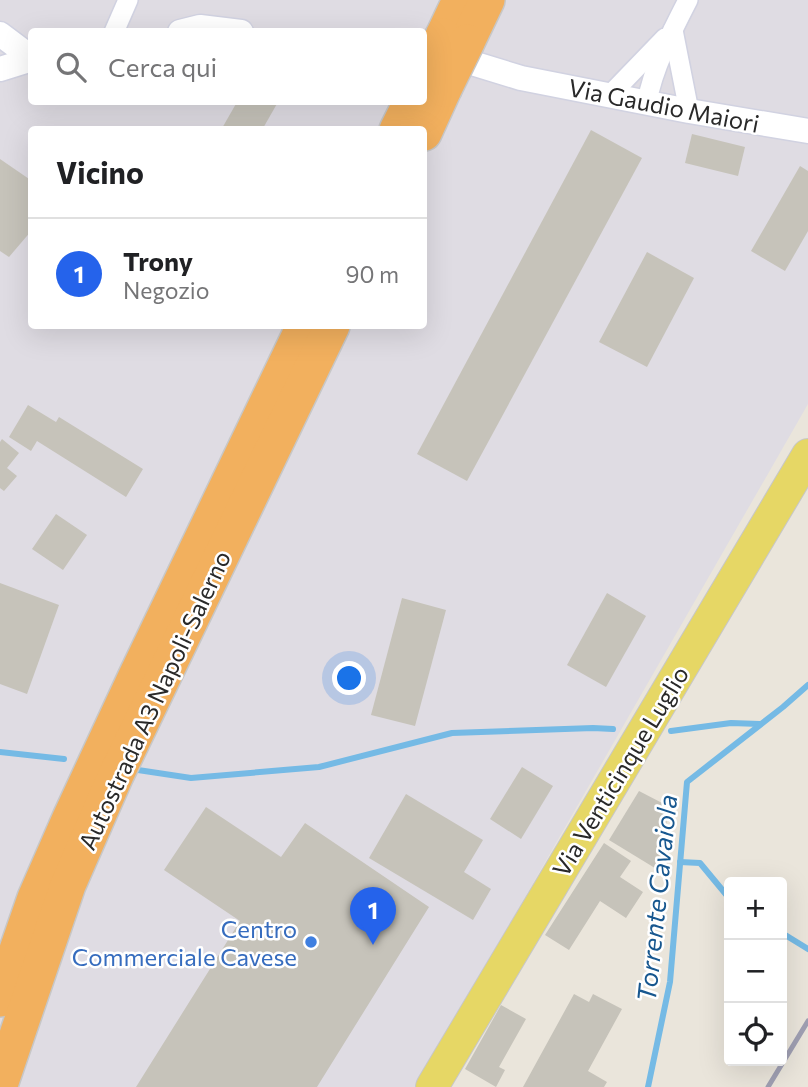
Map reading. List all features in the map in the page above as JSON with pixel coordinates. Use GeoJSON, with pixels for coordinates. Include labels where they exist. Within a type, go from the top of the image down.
{"type":"FeatureCollection","features":[{"type":"Feature","properties":{"kind":"highway"},"geometry":{"type":"LineString","coordinates":[[425,126],[439,47],[460,0]]}},
{"type":"Feature","properties":{"kind":"highway"},"geometry":{"type":"LineString","coordinates":[[439,47],[487,0]]}},
{"type":"Feature","properties":{"kind":"highway"},"geometry":{"type":"LineString","coordinates":[[399,126],[410,105]]}},
{"type":"Feature","properties":{"kind":"highway","name":"Autostrada A3 Napoli-Salerno"},"geometry":{"type":"LineString","coordinates":[[0,999],[35,898],[70,818],[303,329]]}},
{"type":"Feature","properties":{"kind":"highway","name":"Autostrada A3 Napoli-Salerno"},"geometry":{"type":"LineString","coordinates":[[0,1085],[68,885],[116,775],[331,329]]}},
{"type":"Feature","properties":{"kind":"highway"},"geometry":{"type":"LineString","coordinates":[[0,927],[49,817],[86,749],[135,678]]}},
{"type":"Feature","properties":{"kind":"highway"},"geometry":{"type":"LineString","coordinates":[[17,1087],[43,999],[68,885]]}},
{"type":"Feature","properties":{"kind":"main road","name":"Via Venticinque Luglio"},"geometry":{"type":"LineString","coordinates":[[432,1087],[808,455]]}},
{"type":"Feature","properties":{"kind":"street"},"geometry":{"type":"LineString","coordinates":[[116,28],[128,0]]}},
{"type":"Feature","properties":{"kind":"street"},"geometry":{"type":"LineString","coordinates":[[647,102],[673,29],[688,0]]}},
{"type":"Feature","properties":{"kind":"street"},"geometry":{"type":"LineString","coordinates":[[610,95],[673,29]]}},
{"type":"Feature","properties":{"kind":"street"},"geometry":{"type":"LineString","coordinates":[[673,29],[689,111]]}},
{"type":"Feature","properties":{"kind":"street"},"geometry":{"type":"LineString","coordinates":[[0,34],[28,55]]}},
{"type":"Feature","properties":{"kind":"street","name":"Via Gaudio Maiori"},"geometry":{"type":"LineString","coordinates":[[439,47],[481,77],[521,78],[808,131]]}},
{"type":"Feature","properties":{"kind":"street"},"geometry":{"type":"LineString","coordinates":[[0,68],[28,59]]}},
{"type":"Feature","properties":{"kind":"shaded area"},"geometry":{"type":"Polygon","coordinates":[[[0,0],[808,0],[808,404],[416,1087],[0,1087],[0,0]]]}},
{"type":"Feature","properties":{"kind":"building"},"geometry":{"type":"Polygon","coordinates":[[[235,105],[276,105],[264,126],[223,126],[235,105]]]}},
{"type":"Feature","properties":{"kind":"building"},"geometry":{"type":"Polygon","coordinates":[[[591,130],[642,158],[467,481],[417,454],[591,130]]]}},
{"type":"Feature","properties":{"kind":"building"},"geometry":{"type":"Polygon","coordinates":[[[692,134],[745,147],[738,176],[685,163],[692,134]]]}},
{"type":"Feature","properties":{"kind":"building"},"geometry":{"type":"Polygon","coordinates":[[[0,159],[28,178],[28,235],[9,257],[0,251],[0,159]]]}},
{"type":"Feature","properties":{"kind":"building"},"geometry":{"type":"Polygon","coordinates":[[[800,166],[808,171],[808,231],[785,271],[751,251],[800,166]]]}},
{"type":"Feature","properties":{"kind":"building"},"geometry":{"type":"Polygon","coordinates":[[[647,252],[694,278],[647,367],[599,342],[647,252]]]}},
{"type":"Feature","properties":{"kind":"building"},"geometry":{"type":"Polygon","coordinates":[[[28,405],[56,422],[59,417],[143,469],[126,497],[37,441],[31,451],[9,437],[28,405]]]}},
{"type":"Feature","properties":{"kind":"building"},"geometry":{"type":"Polygon","coordinates":[[[2,439],[19,453],[7,468],[17,476],[4,491],[0,488],[2,439]]]}},
{"type":"Feature","properties":{"kind":"building"},"geometry":{"type":"Polygon","coordinates":[[[56,514],[87,535],[63,570],[32,549],[56,514]]]}},
{"type":"Feature","properties":{"kind":"building"},"geometry":{"type":"Polygon","coordinates":[[[0,583],[59,605],[27,694],[0,684],[0,583]]]}},
{"type":"Feature","properties":{"kind":"building"},"geometry":{"type":"Polygon","coordinates":[[[607,593],[646,616],[606,687],[567,665],[607,593]]]}},
{"type":"Feature","properties":{"kind":"building"},"geometry":{"type":"Polygon","coordinates":[[[402,598],[446,610],[415,726],[371,715],[402,598]]]}},
{"type":"Feature","properties":{"kind":"building"},"geometry":{"type":"Polygon","coordinates":[[[522,767],[553,786],[521,839],[490,819],[522,767]]]}},
{"type":"Feature","properties":{"kind":"building"},"geometry":{"type":"Polygon","coordinates":[[[639,791],[666,805],[668,876],[609,840],[639,791]]]}},
{"type":"Feature","properties":{"kind":"building"},"geometry":{"type":"Polygon","coordinates":[[[406,794],[483,840],[464,872],[491,889],[473,920],[369,858],[406,794]]]}},
{"type":"Feature","properties":{"kind":"building"},"geometry":{"type":"Polygon","coordinates":[[[206,807],[281,857],[305,823],[429,907],[317,1087],[136,1087],[240,921],[164,870],[206,807]]]}},
{"type":"Feature","properties":{"kind":"building"},"geometry":{"type":"Polygon","coordinates":[[[604,843],[631,861],[620,877],[643,892],[626,918],[600,901],[569,950],[545,935],[604,843]]]}},
{"type":"Feature","properties":{"kind":"building"},"geometry":{"type":"Polygon","coordinates":[[[574,994],[589,1002],[593,994],[622,1009],[588,1071],[607,1082],[604,1087],[523,1087],[574,994]]]}},
{"type":"Feature","properties":{"kind":"building"},"geometry":{"type":"Polygon","coordinates":[[[501,1005],[526,1019],[499,1067],[505,1070],[496,1087],[465,1069],[501,1005]]]}},
{"type":"Feature","properties":{"kind":"waterway","name":"Torrente Cavaiola"},"geometry":{"type":"LineString","coordinates":[[648,1087],[670,982],[687,782],[808,685]]}},
{"type":"Feature","properties":{"kind":"waterway"},"geometry":{"type":"LineString","coordinates":[[671,731],[731,723],[760,724]]}},
{"type":"Feature","properties":{"kind":"waterway"},"geometry":{"type":"LineString","coordinates":[[138,770],[191,778],[319,767],[452,733],[613,729]]}},
{"type":"Feature","properties":{"kind":"waterway"},"geometry":{"type":"LineString","coordinates":[[0,752],[64,759]]}},
{"type":"Feature","properties":{"kind":"waterway"},"geometry":{"type":"LineString","coordinates":[[680,862],[700,863],[724,892]]}},
{"type":"Feature","properties":{"kind":"waterway"},"geometry":{"type":"LineString","coordinates":[[787,936],[808,949]]}},
{"type":"Feature","properties":{"kind":"railway"},"geometry":{"type":"LineString","coordinates":[[768,1087],[808,1021]]}},
{"type":"Feature","properties":{"kind":"place","name":"Centro Commerciale Cavese"},"geometry":{"type":"Point","coordinates":[311,942]}},
{"type":"Feature","properties":{"kind":"place","name":"Trony"},"geometry":{"type":"Point","coordinates":[373,945]}}]}
